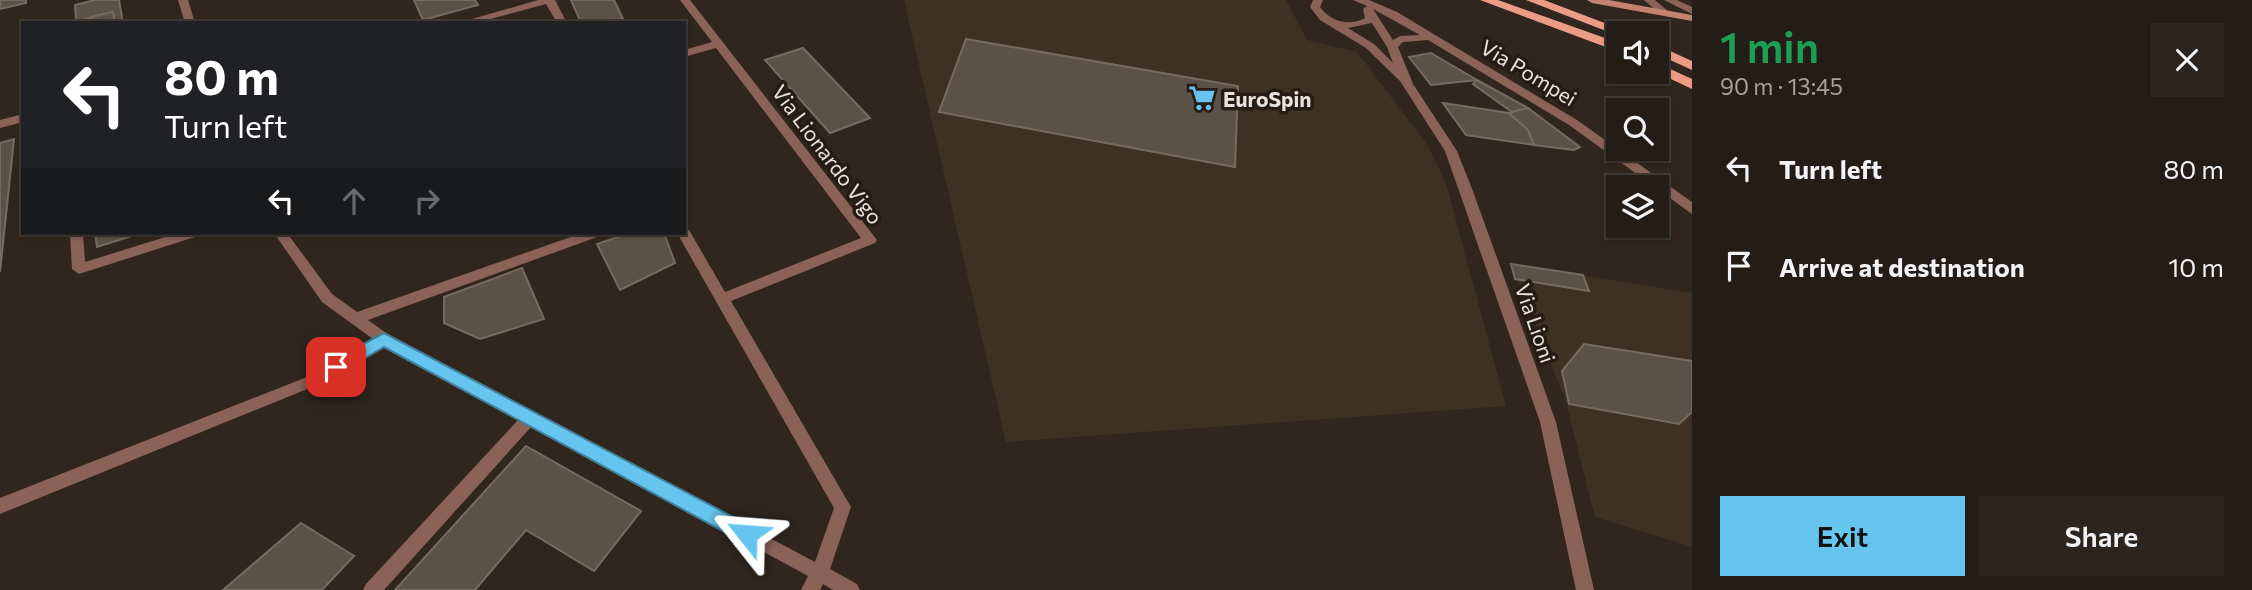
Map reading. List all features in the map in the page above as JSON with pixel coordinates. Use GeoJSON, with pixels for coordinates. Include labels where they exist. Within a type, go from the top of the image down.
{"type":"FeatureCollection","features":[{"type":"Feature","properties":{"kind":"main road"},"geometry":{"type":"LineString","coordinates":[[1486,0],[1606,43]]}},
{"type":"Feature","properties":{"kind":"main road"},"geometry":{"type":"LineString","coordinates":[[1532,0],[1606,27]]}},
{"type":"Feature","properties":{"kind":"main road"},"geometry":{"type":"LineString","coordinates":[[1592,0],[1692,18]]}},
{"type":"Feature","properties":{"kind":"main road"},"geometry":{"type":"LineString","coordinates":[[1669,55],[1692,66]]}},
{"type":"Feature","properties":{"kind":"main road"},"geometry":{"type":"LineString","coordinates":[[1669,73],[1692,85]]}},
{"type":"Feature","properties":{"kind":"street"},"geometry":{"type":"LineString","coordinates":[[183,0],[189,21]]}},
{"type":"Feature","properties":{"kind":"street"},"geometry":{"type":"LineString","coordinates":[[470,21],[549,0],[561,21]]}},
{"type":"Feature","properties":{"kind":"street","name":"Via Lionardo Vigo"},"geometry":{"type":"LineString","coordinates":[[685,0],[870,240],[721,299]]}},
{"type":"Feature","properties":{"kind":"street"},"geometry":{"type":"LineString","coordinates":[[1318,0],[1317,11],[1370,46],[1407,84]]}},
{"type":"Feature","properties":{"kind":"street"},"geometry":{"type":"LineString","coordinates":[[1357,0],[1445,45]]}},
{"type":"Feature","properties":{"kind":"street"},"geometry":{"type":"LineString","coordinates":[[1649,0],[1664,12]]}},
{"type":"Feature","properties":{"kind":"street"},"geometry":{"type":"LineString","coordinates":[[1669,0],[1692,11]]}},
{"type":"Feature","properties":{"kind":"street"},"geometry":{"type":"LineString","coordinates":[[1360,24],[1367,22],[1373,7]]}},
{"type":"Feature","properties":{"kind":"street"},"geometry":{"type":"LineString","coordinates":[[1373,7],[1407,84]]}},
{"type":"Feature","properties":{"kind":"street"},"geometry":{"type":"LineString","coordinates":[[1327,20],[1344,25],[1380,27],[1445,45]]}},
{"type":"Feature","properties":{"kind":"street"},"geometry":{"type":"LineString","coordinates":[[1391,47],[1400,39],[1425,38]]}},
{"type":"Feature","properties":{"kind":"street"},"geometry":{"type":"LineString","coordinates":[[686,53],[718,44]]}},
{"type":"Feature","properties":{"kind":"street","name":"Via Pompei"},"geometry":{"type":"LineString","coordinates":[[1445,45],[1581,126],[1692,209]]}},
{"type":"Feature","properties":{"kind":"street","name":"Via Lioni"},"geometry":{"type":"LineString","coordinates":[[1407,84],[1451,150],[1468,194],[1548,422],[1586,590]]}},
{"type":"Feature","properties":{"kind":"street"},"geometry":{"type":"LineString","coordinates":[[0,124],[21,119]]}},
{"type":"Feature","properties":{"kind":"street"},"geometry":{"type":"LineString","coordinates":[[76,235],[79,269],[187,235]]}},
{"type":"Feature","properties":{"kind":"street"},"geometry":{"type":"LineString","coordinates":[[281,235],[327,298],[384,339],[851,590]]}},
{"type":"Feature","properties":{"kind":"street"},"geometry":{"type":"LineString","coordinates":[[357,318],[589,235]]}},
{"type":"Feature","properties":{"kind":"street"},"geometry":{"type":"LineString","coordinates":[[685,235],[843,507],[820,573],[810,590]]}},
{"type":"Feature","properties":{"kind":"street"},"geometry":{"type":"LineString","coordinates":[[0,506],[312,380],[384,339]]}},
{"type":"Feature","properties":{"kind":"street"},"geometry":{"type":"LineString","coordinates":[[372,590],[530,418]]}},
{"type":"Feature","properties":{"kind":"shaded area"},"geometry":{"type":"Polygon","coordinates":[[[904,0],[1286,0],[1307,40],[1357,52],[1428,146],[1446,183],[1506,406],[1006,442],[904,0]]]}},
{"type":"Feature","properties":{"kind":"shaded area"},"geometry":{"type":"Polygon","coordinates":[[[1511,264],[1692,293],[1692,547],[1595,517],[1566,402],[1511,264]]]}},
{"type":"Feature","properties":{"kind":"building"},"geometry":{"type":"Polygon","coordinates":[[[0,0],[26,0],[26,3],[0,9],[0,0]]]}},
{"type":"Feature","properties":{"kind":"building"},"geometry":{"type":"Polygon","coordinates":[[[95,0],[119,0],[123,21],[111,21],[114,20],[113,12],[76,21],[75,5],[95,0]]]}},
{"type":"Feature","properties":{"kind":"building"},"geometry":{"type":"Polygon","coordinates":[[[414,0],[475,0],[478,5],[423,20],[414,0]]]}},
{"type":"Feature","properties":{"kind":"building"},"geometry":{"type":"Polygon","coordinates":[[[571,0],[614,0],[623,19],[602,21],[580,21],[571,0]]]}},
{"type":"Feature","properties":{"kind":"building"},"geometry":{"type":"Polygon","coordinates":[[[113,12],[114,20],[81,21],[113,12]]]}},
{"type":"Feature","properties":{"kind":"building"},"geometry":{"type":"Polygon","coordinates":[[[966,39],[1238,86],[1235,167],[939,112],[966,39]]]}},
{"type":"Feature","properties":{"kind":"building"},"geometry":{"type":"Polygon","coordinates":[[[803,48],[870,118],[830,133],[765,60],[803,48]]]}},
{"type":"Feature","properties":{"kind":"building"},"geometry":{"type":"Polygon","coordinates":[[[1431,53],[1477,80],[1431,85],[1409,57],[1431,53]]]}},
{"type":"Feature","properties":{"kind":"building"},"geometry":{"type":"Polygon","coordinates":[[[1477,80],[1528,108],[1512,112],[1473,84],[1477,80]]]}},
{"type":"Feature","properties":{"kind":"building"},"geometry":{"type":"Polygon","coordinates":[[[1443,103],[1509,113],[1528,130],[1534,145],[1466,135],[1443,103]]]}},
{"type":"Feature","properties":{"kind":"building"},"geometry":{"type":"Polygon","coordinates":[[[1528,108],[1580,147],[1574,150],[1534,145],[1528,130],[1509,113],[1528,108]]]}},
{"type":"Feature","properties":{"kind":"building"},"geometry":{"type":"Polygon","coordinates":[[[14,139],[0,272],[0,143],[14,139]]]}},
{"type":"Feature","properties":{"kind":"building"},"geometry":{"type":"Polygon","coordinates":[[[95,235],[135,235],[97,247],[95,235]]]}},
{"type":"Feature","properties":{"kind":"building"},"geometry":{"type":"Polygon","coordinates":[[[623,235],[665,235],[675,263],[620,290],[597,244],[623,235]]]}},
{"type":"Feature","properties":{"kind":"building"},"geometry":{"type":"Polygon","coordinates":[[[1511,264],[1583,275],[1589,291],[1515,279],[1511,264]]]}},
{"type":"Feature","properties":{"kind":"building"},"geometry":{"type":"Polygon","coordinates":[[[522,268],[544,319],[480,339],[444,323],[444,297],[522,268]]]}},
{"type":"Feature","properties":{"kind":"building"},"geometry":{"type":"Polygon","coordinates":[[[1584,344],[1692,361],[1692,412],[1679,424],[1569,404],[1562,371],[1584,344]]]}},
{"type":"Feature","properties":{"kind":"building"},"geometry":{"type":"Polygon","coordinates":[[[526,446],[641,511],[594,571],[526,530],[475,590],[395,590],[526,446]]]}},
{"type":"Feature","properties":{"kind":"building"},"geometry":{"type":"Polygon","coordinates":[[[301,523],[354,556],[322,590],[223,590],[301,523]]]}},
{"type":"Feature","properties":{"kind":"place","name":"EuroSpin"},"geometry":{"type":"Point","coordinates":[1202,98]}},
{"type":"Feature","properties":{"kind":"route"},"geometry":{"type":"LineString","coordinates":[[336,367],[384,339],[747,534]]}}]}
